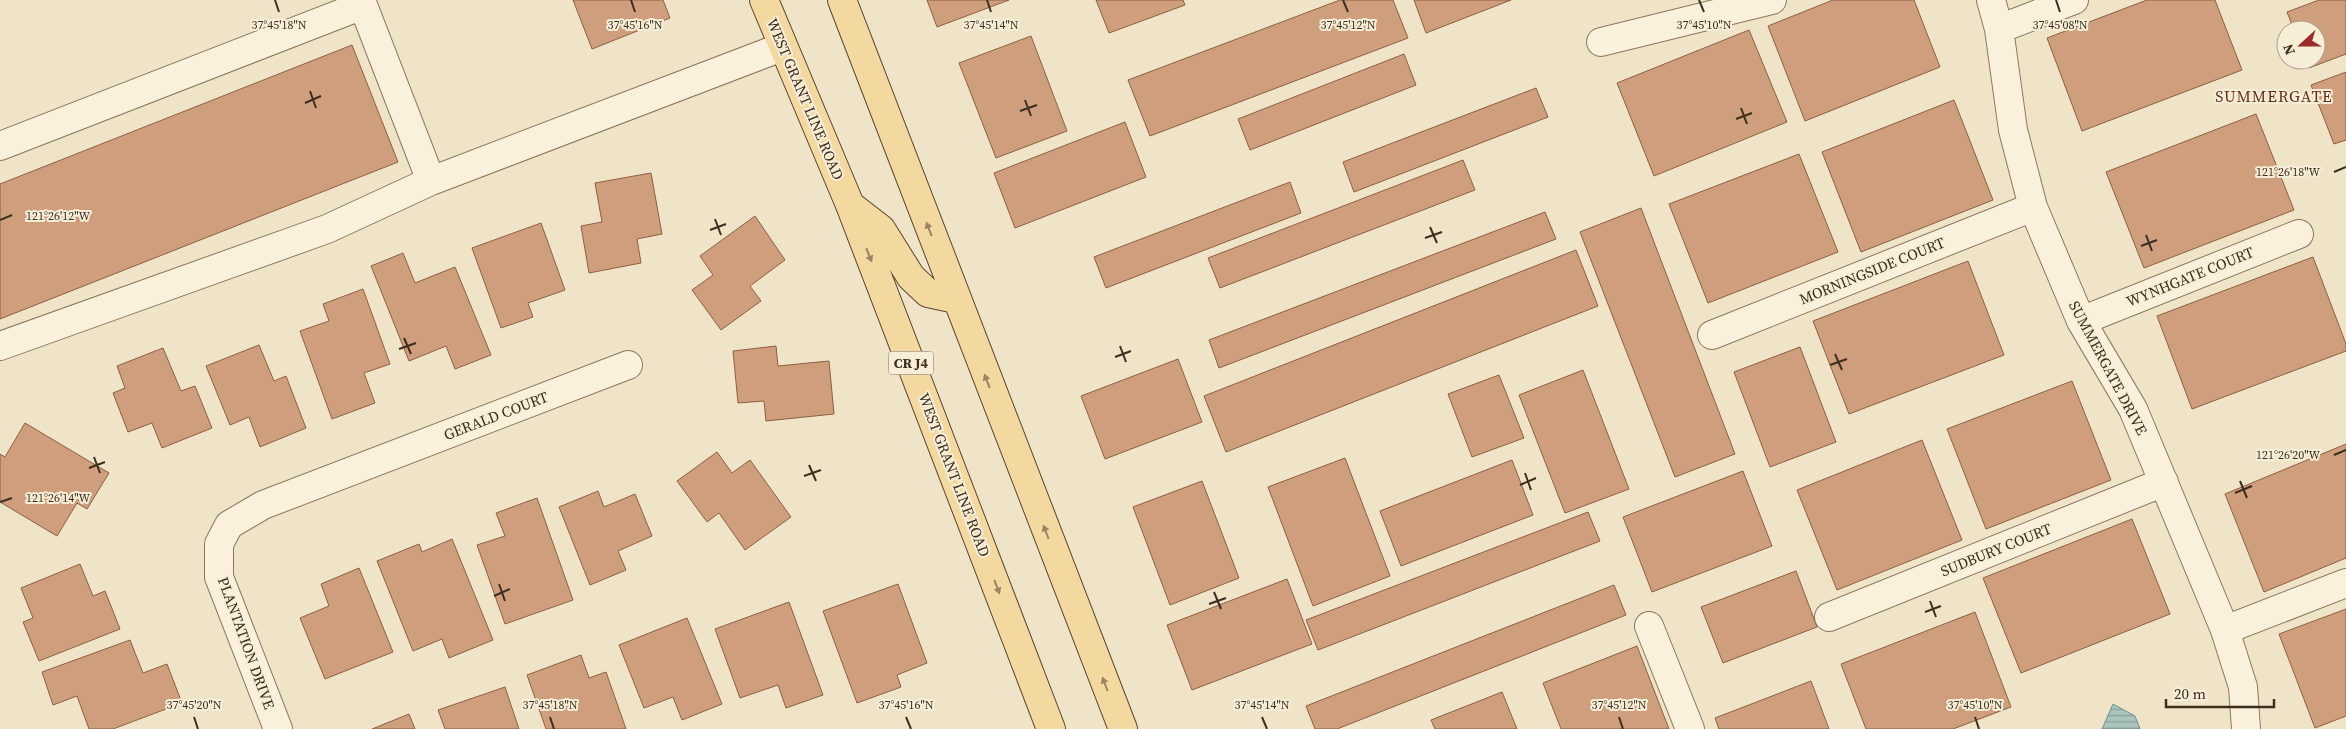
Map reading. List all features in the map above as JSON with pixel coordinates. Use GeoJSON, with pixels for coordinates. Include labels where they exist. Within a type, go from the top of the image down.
{"type":"FeatureCollection","features":[{"type":"Feature","properties":{"kind":"main road","name":"WEST GRANT LINE ROAD"},"geometry":{"type":"LineString","coordinates":[[764,0],[782,47],[850,205],[1051,729]]}},
{"type":"Feature","properties":{"kind":"main road"},"geometry":{"type":"LineString","coordinates":[[842,0],[1123,729]]}},
{"type":"Feature","properties":{"kind":"main road"},"geometry":{"type":"LineString","coordinates":[[850,205],[880,229],[911,277],[928,293],[956,299]]}},
{"type":"Feature","properties":{"kind":"street"},"geometry":{"type":"LineString","coordinates":[[1601,42],[1772,0]]}},
{"type":"Feature","properties":{"kind":"street","name":"SUMMERGATE DRIVE"},"geometry":{"type":"LineString","coordinates":[[1991,0],[1999,28],[2013,130],[2033,206],[2081,321],[2133,409],[2225,630],[2242,687],[2246,729]]}},
{"type":"Feature","properties":{"kind":"street"},"geometry":{"type":"LineString","coordinates":[[1999,28],[2074,0]]}},
{"type":"Feature","properties":{"kind":"street"},"geometry":{"type":"LineString","coordinates":[[0,146],[362,2],[431,181]]}},
{"type":"Feature","properties":{"kind":"street"},"geometry":{"type":"LineString","coordinates":[[0,346],[328,230],[431,181],[782,47]]}},
{"type":"Feature","properties":{"kind":"street","name":"MORNINGSIDE COURT"},"geometry":{"type":"LineString","coordinates":[[1712,335],[2033,206]]}},
{"type":"Feature","properties":{"kind":"street","name":"WYNHGATE COURT"},"geometry":{"type":"LineString","coordinates":[[2081,321],[2299,234]]}},
{"type":"Feature","properties":{"kind":"street","name":"GERALD COURT"},"geometry":{"type":"LineString","coordinates":[[363,467],[628,366]]}},
{"type":"Feature","properties":{"kind":"street","name":"PLANTATION DRIVE"},"geometry":{"type":"LineString","coordinates":[[278,729],[219,577],[219,544],[229,525],[263,505],[363,467]]}},
{"type":"Feature","properties":{"kind":"street","name":"SUDBURY COURT"},"geometry":{"type":"LineString","coordinates":[[1829,617],[2164,482]]}},
{"type":"Feature","properties":{"kind":"street"},"geometry":{"type":"LineString","coordinates":[[2225,630],[2346,583]]}},
{"type":"Feature","properties":{"kind":"street"},"geometry":{"type":"LineString","coordinates":[[1649,626],[1690,729]]}},
{"type":"Feature","properties":{"kind":"water"},"geometry":{"type":"Polygon","coordinates":[[[2113,704],[2135,716],[2140,729],[2102,729],[2113,704]]]}},
{"type":"Feature","properties":{"kind":"building"},"geometry":{"type":"Polygon","coordinates":[[[573,0],[663,0],[670,18],[592,49],[573,0]]]}},
{"type":"Feature","properties":{"kind":"building"},"geometry":{"type":"Polygon","coordinates":[[[927,0],[1009,0],[937,27],[927,0]]]}},
{"type":"Feature","properties":{"kind":"building"},"geometry":{"type":"Polygon","coordinates":[[[1096,0],[1183,0],[1185,5],[1109,33],[1096,0]]]}},
{"type":"Feature","properties":{"kind":"building"},"geometry":{"type":"Polygon","coordinates":[[[1340,0],[1393,0],[1408,38],[1150,136],[1128,80],[1340,0]]]}},
{"type":"Feature","properties":{"kind":"building"},"geometry":{"type":"Polygon","coordinates":[[[1414,0],[1511,0],[1426,33],[1414,0]]]}},
{"type":"Feature","properties":{"kind":"building"},"geometry":{"type":"Polygon","coordinates":[[[1833,0],[1914,0],[1940,67],[1805,121],[1768,26],[1833,0]]]}},
{"type":"Feature","properties":{"kind":"building"},"geometry":{"type":"Polygon","coordinates":[[[2147,0],[2215,0],[2242,70],[2082,131],[2047,38],[2147,0]]]}},
{"type":"Feature","properties":{"kind":"building"},"geometry":{"type":"Polygon","coordinates":[[[2319,0],[2346,0],[2346,54],[2326,62],[2326,20],[2290,20],[2287,12],[2319,0]]]}},
{"type":"Feature","properties":{"kind":"building"},"geometry":{"type":"Polygon","coordinates":[[[1749,30],[1787,122],[1654,176],[1617,83],[1749,30]]]}},
{"type":"Feature","properties":{"kind":"building"},"geometry":{"type":"Polygon","coordinates":[[[1031,36],[1067,131],[996,158],[959,63],[1031,36]]]}},
{"type":"Feature","properties":{"kind":"building"},"geometry":{"type":"Polygon","coordinates":[[[352,45],[398,162],[0,319],[0,184],[352,45]]]}},
{"type":"Feature","properties":{"kind":"building"},"geometry":{"type":"Polygon","coordinates":[[[1404,54],[1416,85],[1250,150],[1238,119],[1404,54]]]}},
{"type":"Feature","properties":{"kind":"building"},"geometry":{"type":"Polygon","coordinates":[[[2346,72],[2346,140],[2334,144],[2311,85],[2346,72]]]}},
{"type":"Feature","properties":{"kind":"building"},"geometry":{"type":"Polygon","coordinates":[[[1536,88],[1548,117],[1354,192],[1343,162],[1536,88]]]}},
{"type":"Feature","properties":{"kind":"building"},"geometry":{"type":"Polygon","coordinates":[[[1954,100],[1993,200],[1861,252],[1822,152],[1954,100]]]}},
{"type":"Feature","properties":{"kind":"building"},"geometry":{"type":"Polygon","coordinates":[[[2256,114],[2294,210],[2144,268],[2106,172],[2256,114]]]}},
{"type":"Feature","properties":{"kind":"building"},"geometry":{"type":"Polygon","coordinates":[[[1125,122],[1146,177],[1015,228],[994,173],[1125,122]]]}},
{"type":"Feature","properties":{"kind":"building"},"geometry":{"type":"Polygon","coordinates":[[[1799,154],[1838,252],[1708,303],[1669,204],[1799,154]]]}},
{"type":"Feature","properties":{"kind":"building"},"geometry":{"type":"Polygon","coordinates":[[[1463,160],[1475,190],[1220,288],[1208,258],[1463,160]]]}},
{"type":"Feature","properties":{"kind":"building"},"geometry":{"type":"Polygon","coordinates":[[[651,173],[662,234],[637,239],[641,263],[589,273],[581,226],[602,222],[595,183],[651,173]]]}},
{"type":"Feature","properties":{"kind":"building"},"geometry":{"type":"Polygon","coordinates":[[[1290,182],[1301,213],[1106,288],[1094,257],[1290,182]]]}},
{"type":"Feature","properties":{"kind":"building"},"geometry":{"type":"Polygon","coordinates":[[[1641,208],[1735,454],[1675,477],[1580,232],[1641,208]]]}},
{"type":"Feature","properties":{"kind":"building"},"geometry":{"type":"Polygon","coordinates":[[[1545,212],[1556,239],[1219,368],[1209,340],[1545,212]]]}},
{"type":"Feature","properties":{"kind":"building"},"geometry":{"type":"Polygon","coordinates":[[[755,216],[785,260],[750,286],[761,301],[721,330],[692,290],[713,275],[700,256],[755,216]]]}},
{"type":"Feature","properties":{"kind":"building"},"geometry":{"type":"Polygon","coordinates":[[[541,223],[565,290],[528,303],[533,317],[501,328],[472,248],[541,223]]]}},
{"type":"Feature","properties":{"kind":"building"},"geometry":{"type":"Polygon","coordinates":[[[1576,250],[1598,306],[1226,452],[1204,396],[1576,250]]]}},
{"type":"Feature","properties":{"kind":"building"},"geometry":{"type":"Polygon","coordinates":[[[403,253],[415,283],[455,267],[491,355],[455,369],[446,346],[409,361],[371,266],[403,253]]]}},
{"type":"Feature","properties":{"kind":"building"},"geometry":{"type":"Polygon","coordinates":[[[2313,257],[2346,344],[2346,351],[2192,409],[2157,316],[2313,257]]]}},
{"type":"Feature","properties":{"kind":"building"},"geometry":{"type":"Polygon","coordinates":[[[1968,261],[2004,355],[1849,414],[1813,321],[1968,261]]]}},
{"type":"Feature","properties":{"kind":"building"},"geometry":{"type":"Polygon","coordinates":[[[363,289],[390,364],[364,373],[375,403],[332,419],[300,331],[329,321],[323,304],[363,289]]]}},
{"type":"Feature","properties":{"kind":"building"},"geometry":{"type":"Polygon","coordinates":[[[259,345],[274,381],[286,376],[306,428],[260,447],[249,417],[230,425],[206,366],[259,345]]]}},
{"type":"Feature","properties":{"kind":"building"},"geometry":{"type":"Polygon","coordinates":[[[776,346],[778,366],[829,361],[834,414],[766,421],[764,401],[738,403],[733,351],[776,346]]]}},
{"type":"Feature","properties":{"kind":"building"},"geometry":{"type":"Polygon","coordinates":[[[1800,347],[1836,442],[1770,467],[1734,372],[1800,347]]]}},
{"type":"Feature","properties":{"kind":"building"},"geometry":{"type":"Polygon","coordinates":[[[163,348],[181,391],[195,386],[212,428],[162,448],[152,423],[128,432],[113,393],[125,388],[117,366],[163,348]]]}},
{"type":"Feature","properties":{"kind":"building"},"geometry":{"type":"Polygon","coordinates":[[[1178,359],[1202,422],[1105,459],[1081,396],[1178,359]]]}},
{"type":"Feature","properties":{"kind":"building"},"geometry":{"type":"Polygon","coordinates":[[[1583,370],[1629,489],[1565,513],[1519,395],[1583,370]]]}},
{"type":"Feature","properties":{"kind":"building"},"geometry":{"type":"Polygon","coordinates":[[[1499,375],[1524,438],[1472,457],[1448,394],[1499,375]]]}},
{"type":"Feature","properties":{"kind":"building"},"geometry":{"type":"Polygon","coordinates":[[[2072,381],[2111,480],[1986,529],[1947,429],[2072,381]]]}},
{"type":"Feature","properties":{"kind":"building"},"geometry":{"type":"Polygon","coordinates":[[[25,423],[109,473],[87,509],[77,503],[57,536],[0,502],[0,454],[5,457],[25,423]]]}},
{"type":"Feature","properties":{"kind":"building"},"geometry":{"type":"Polygon","coordinates":[[[1922,440],[1962,540],[1837,590],[1797,490],[1922,440]]]}},
{"type":"Feature","properties":{"kind":"building"},"geometry":{"type":"Polygon","coordinates":[[[2346,444],[2346,558],[2264,592],[2225,494],[2346,444]]]}},
{"type":"Feature","properties":{"kind":"building"},"geometry":{"type":"Polygon","coordinates":[[[717,452],[732,473],[750,460],[791,517],[745,550],[719,513],[707,522],[677,481],[717,452]]]}},
{"type":"Feature","properties":{"kind":"building"},"geometry":{"type":"Polygon","coordinates":[[[1345,458],[1390,576],[1313,606],[1268,487],[1345,458]]]}},
{"type":"Feature","properties":{"kind":"building"},"geometry":{"type":"Polygon","coordinates":[[[1512,460],[1533,515],[1401,566],[1380,511],[1512,460]]]}},
{"type":"Feature","properties":{"kind":"building"},"geometry":{"type":"Polygon","coordinates":[[[1743,471],[1772,546],[1652,592],[1623,517],[1743,471]]]}},
{"type":"Feature","properties":{"kind":"building"},"geometry":{"type":"Polygon","coordinates":[[[1202,481],[1239,578],[1170,605],[1133,507],[1202,481]]]}},
{"type":"Feature","properties":{"kind":"building"},"geometry":{"type":"Polygon","coordinates":[[[598,491],[604,507],[635,494],[652,536],[618,551],[626,570],[590,585],[559,507],[598,491]]]}},
{"type":"Feature","properties":{"kind":"building"},"geometry":{"type":"Polygon","coordinates":[[[537,498],[573,600],[505,624],[477,545],[505,536],[496,513],[537,498]]]}},
{"type":"Feature","properties":{"kind":"building"},"geometry":{"type":"Polygon","coordinates":[[[1588,512],[1600,541],[1318,650],[1306,620],[1588,512]]]}},
{"type":"Feature","properties":{"kind":"building"},"geometry":{"type":"Polygon","coordinates":[[[2132,519],[2170,614],[2021,673],[1983,578],[2132,519]]]}},
{"type":"Feature","properties":{"kind":"building"},"geometry":{"type":"Polygon","coordinates":[[[452,539],[493,640],[449,658],[442,639],[413,651],[377,561],[419,544],[422,552],[452,539]]]}},
{"type":"Feature","properties":{"kind":"building"},"geometry":{"type":"Polygon","coordinates":[[[80,564],[93,596],[105,591],[120,629],[39,661],[23,622],[33,618],[21,588],[80,564]]]}},
{"type":"Feature","properties":{"kind":"building"},"geometry":{"type":"Polygon","coordinates":[[[359,568],[393,652],[325,679],[300,618],[329,606],[321,584],[359,568]]]}},
{"type":"Feature","properties":{"kind":"building"},"geometry":{"type":"Polygon","coordinates":[[[1796,571],[1817,627],[1723,663],[1701,607],[1796,571]]]}},
{"type":"Feature","properties":{"kind":"building"},"geometry":{"type":"Polygon","coordinates":[[[1287,579],[1312,644],[1192,690],[1167,625],[1287,579]]]}},
{"type":"Feature","properties":{"kind":"building"},"geometry":{"type":"Polygon","coordinates":[[[898,584],[927,663],[897,675],[901,687],[857,703],[823,611],[898,584]]]}},
{"type":"Feature","properties":{"kind":"building"},"geometry":{"type":"Polygon","coordinates":[[[1614,585],[1626,615],[1337,729],[1315,729],[1306,706],[1614,585]]]}},
{"type":"Feature","properties":{"kind":"building"},"geometry":{"type":"Polygon","coordinates":[[[789,602],[823,695],[786,708],[778,685],[740,698],[715,629],[789,602]]]}},
{"type":"Feature","properties":{"kind":"building"},"geometry":{"type":"Polygon","coordinates":[[[2346,609],[2346,716],[2315,728],[2279,634],[2346,609]]]}},
{"type":"Feature","properties":{"kind":"building"},"geometry":{"type":"Polygon","coordinates":[[[1975,612],[2011,707],[1953,729],[1866,729],[1841,664],[1975,612]]]}},
{"type":"Feature","properties":{"kind":"building"},"geometry":{"type":"Polygon","coordinates":[[[687,618],[722,704],[682,720],[673,697],[644,708],[619,645],[687,618]]]}},
{"type":"Feature","properties":{"kind":"building"},"geometry":{"type":"Polygon","coordinates":[[[130,640],[143,673],[167,664],[182,703],[113,729],[89,729],[77,696],[53,705],[42,672],[130,640]]]}},
{"type":"Feature","properties":{"kind":"building"},"geometry":{"type":"Polygon","coordinates":[[[1637,646],[1669,729],[1561,729],[1543,683],[1637,646]]]}},
{"type":"Feature","properties":{"kind":"building"},"geometry":{"type":"Polygon","coordinates":[[[581,655],[589,678],[606,672],[626,729],[546,729],[527,675],[581,655]]]}},
{"type":"Feature","properties":{"kind":"building"},"geometry":{"type":"Polygon","coordinates":[[[1811,681],[1829,729],[1719,729],[1715,718],[1811,681]]]}},
{"type":"Feature","properties":{"kind":"building"},"geometry":{"type":"Polygon","coordinates":[[[505,687],[519,729],[445,729],[438,710],[505,687]]]}},
{"type":"Feature","properties":{"kind":"building"},"geometry":{"type":"Polygon","coordinates":[[[1502,692],[1517,729],[1435,729],[1431,720],[1502,692]]]}},
{"type":"Feature","properties":{"kind":"building"},"geometry":{"type":"Polygon","coordinates":[[[409,714],[415,729],[372,729],[409,714]]]}},
{"type":"Feature","properties":{"kind":"district","name":"SUMMERGATE"},"geometry":{"type":"Point","coordinates":[2274,96]}}]}
